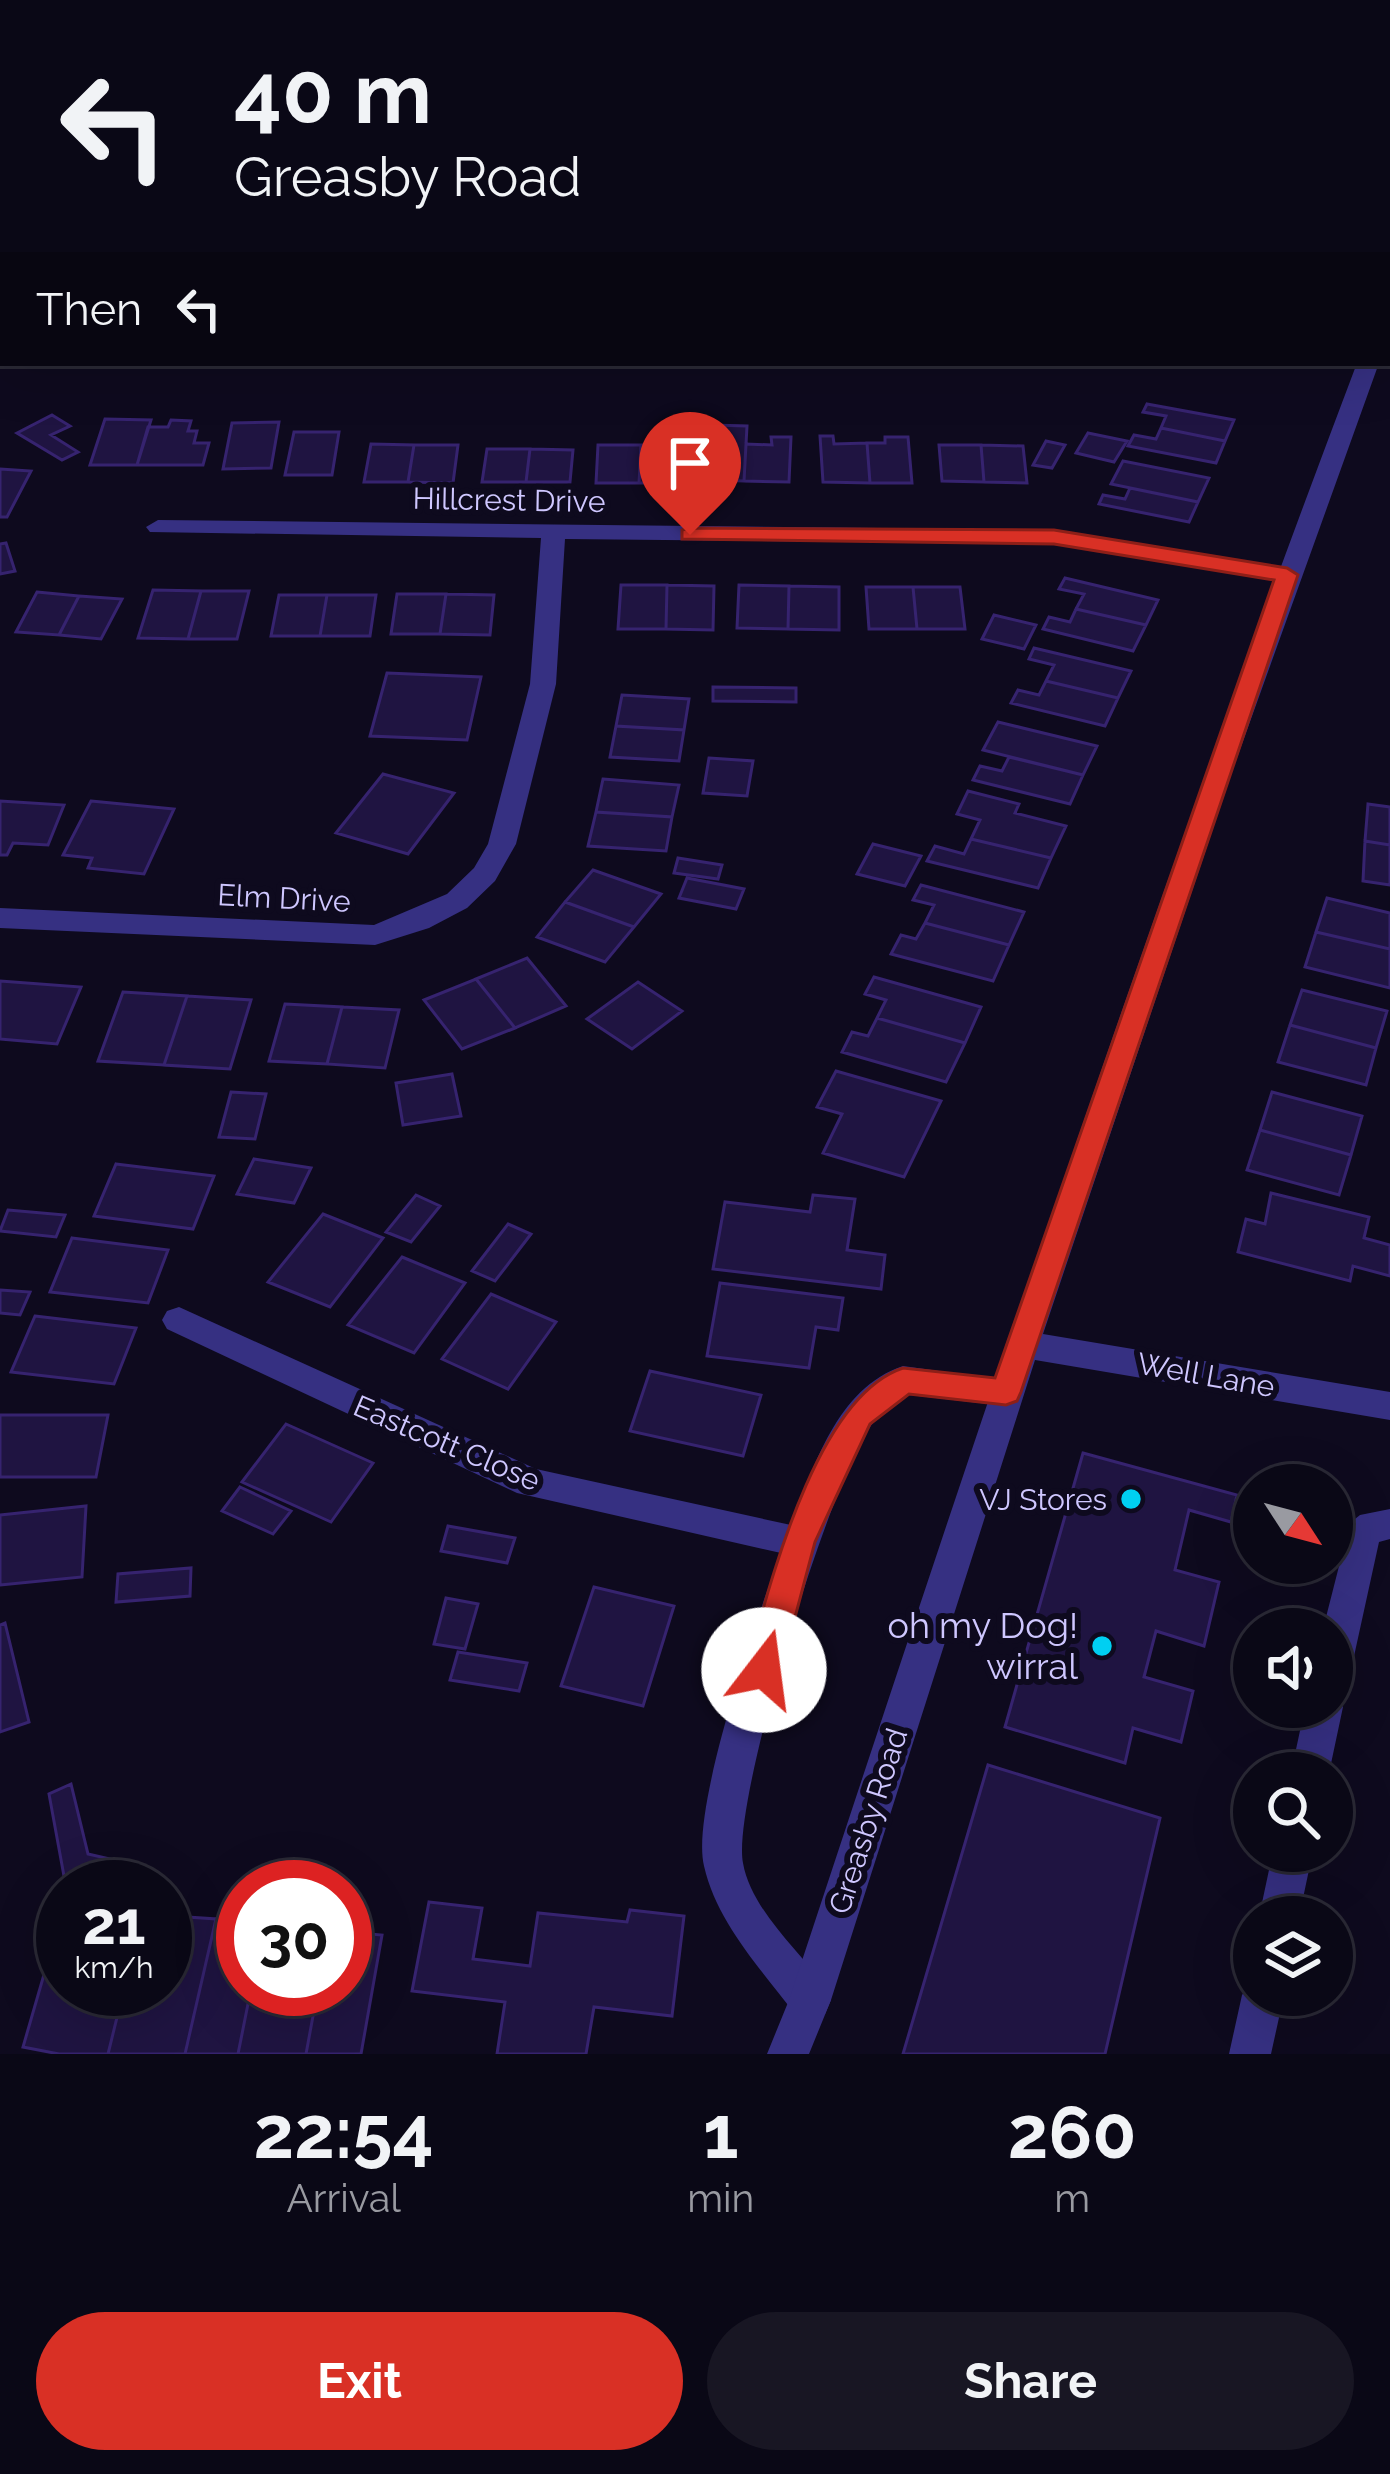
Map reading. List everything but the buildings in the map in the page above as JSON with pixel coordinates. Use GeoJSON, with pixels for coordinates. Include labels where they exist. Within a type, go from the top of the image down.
{"type":"FeatureCollection","features":[{"type":"Feature","properties":{"kind":"street","name":"Greasby Road"},"geometry":{"type":"LineString","coordinates":[[788,2054],[810,2000],[1022,1344],[1287,575],[1367,366]]}},
{"type":"Feature","properties":{"kind":"street","name":"Hillcrest Drive"},"geometry":{"type":"LineString","coordinates":[[158,527],[1054,537],[1287,575]]}},
{"type":"Feature","properties":{"kind":"street","name":"Elm Drive"},"geometry":{"type":"LineString","coordinates":[[0,918],[375,935],[419,921],[458,901],[485,874],[502,844],[543,684],[553,533]]}},
{"type":"Feature","properties":{"kind":"street","name":"Eastcott Close"},"geometry":{"type":"LineString","coordinates":[[179,1320],[530,1483],[799,1542]]}},
{"type":"Feature","properties":{"kind":"street","name":"Well Lane"},"geometry":{"type":"LineString","coordinates":[[1022,1344],[1390,1406]]}},
{"type":"Feature","properties":{"kind":"street"},"geometry":{"type":"LineString","coordinates":[[810,2000],[741,1905],[721,1858],[728,1799],[799,1542],[858,1415],[903,1380],[1006,1392]]}},
{"type":"Feature","properties":{"kind":"street"},"geometry":{"type":"LineString","coordinates":[[1347,1608],[1364,1534],[1373,1526],[1390,1524]]}},
{"type":"Feature","properties":{"kind":"street"},"geometry":{"type":"LineString","coordinates":[[1250,2054],[1258,2016]]}},
{"type":"Feature","properties":{"kind":"place","name":"VJ Stores"},"geometry":{"type":"Point","coordinates":[1131,1499]}},
{"type":"Feature","properties":{"kind":"place","name":"oh my Dog! wirral"},"geometry":{"type":"Point","coordinates":[1102,1646]}},
{"type":"Feature","properties":{"kind":"route"},"geometry":{"type":"LineString","coordinates":[[690,535],[1054,537],[1287,575],[1006,1392],[903,1380],[858,1415],[799,1542],[764,1670]]}}]}
